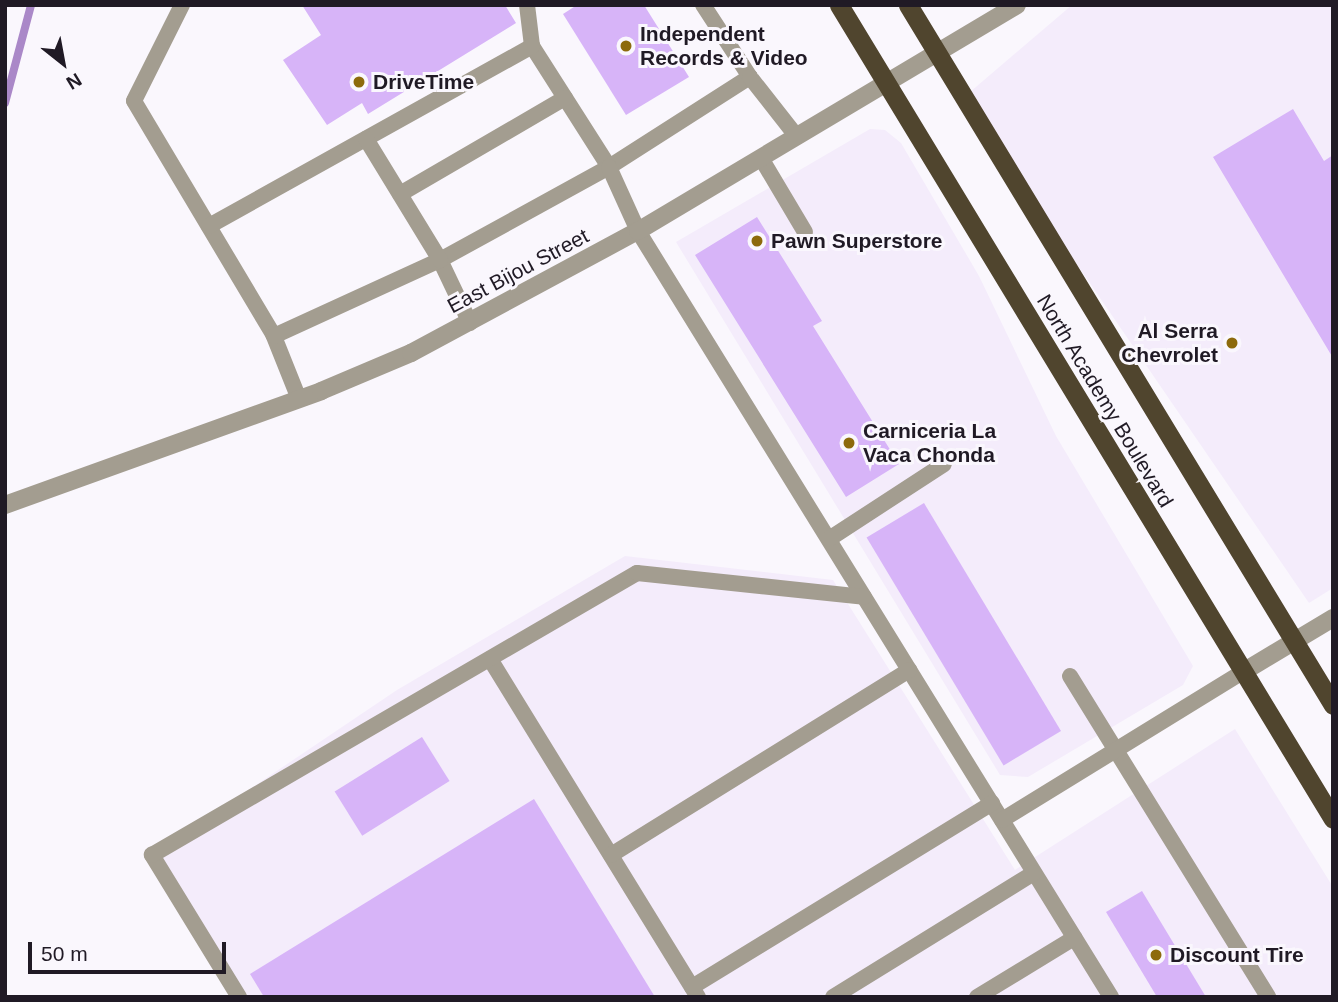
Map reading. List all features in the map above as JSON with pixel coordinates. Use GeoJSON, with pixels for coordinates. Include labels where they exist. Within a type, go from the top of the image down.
{"type":"FeatureCollection","features":[{"type":"Feature","properties":{"kind":"highway","name":"North Academy Boulevard"},"geometry":{"type":"LineString","coordinates":[[839,5],[1333,819]]}},
{"type":"Feature","properties":{"kind":"highway","name":"North Academy Boulevard"},"geometry":{"type":"LineString","coordinates":[[908,5],[1333,705]]}},
{"type":"Feature","properties":{"kind":"street","name":"East Bijou Street"},"geometry":{"type":"LineString","coordinates":[[5,505],[299,399],[411,353],[638,231],[1017,5]]}},
{"type":"Feature","properties":{"kind":"street"},"geometry":{"type":"LineString","coordinates":[[1243,673],[1333,618]]}},
{"type":"Feature","properties":{"kind":"lane"},"geometry":{"type":"LineString","coordinates":[[182,5],[134,102],[274,336],[299,399]]}},
{"type":"Feature","properties":{"kind":"lane"},"geometry":{"type":"LineString","coordinates":[[527,5],[532,46],[609,167],[638,231],[1111,997]]}},
{"type":"Feature","properties":{"kind":"lane"},"geometry":{"type":"LineString","coordinates":[[703,5],[750,77],[797,137]]}},
{"type":"Feature","properties":{"kind":"lane"},"geometry":{"type":"LineString","coordinates":[[209,226],[532,46]]}},
{"type":"Feature","properties":{"kind":"lane"},"geometry":{"type":"LineString","coordinates":[[274,336],[440,260],[609,167],[750,77]]}},
{"type":"Feature","properties":{"kind":"lane"},"geometry":{"type":"LineString","coordinates":[[400,194],[565,98]]}},
{"type":"Feature","properties":{"kind":"lane"},"geometry":{"type":"LineString","coordinates":[[366,139],[440,260],[470,323]]}},
{"type":"Feature","properties":{"kind":"lane"},"geometry":{"type":"LineString","coordinates":[[761,158],[805,232]]}},
{"type":"Feature","properties":{"kind":"lane"},"geometry":{"type":"LineString","coordinates":[[829,539],[944,464]]}},
{"type":"Feature","properties":{"kind":"lane"},"geometry":{"type":"LineString","coordinates":[[239,997],[152,855],[637,573],[864,597]]}},
{"type":"Feature","properties":{"kind":"lane"},"geometry":{"type":"LineString","coordinates":[[491,659],[695,992],[992,803]]}},
{"type":"Feature","properties":{"kind":"lane"},"geometry":{"type":"LineString","coordinates":[[611,855],[909,670]]}},
{"type":"Feature","properties":{"kind":"lane"},"geometry":{"type":"LineString","coordinates":[[1002,820],[1243,673]]}},
{"type":"Feature","properties":{"kind":"lane"},"geometry":{"type":"LineString","coordinates":[[1070,676],[1268,997]]}},
{"type":"Feature","properties":{"kind":"lane"},"geometry":{"type":"LineString","coordinates":[[833,997],[1034,873]]}},
{"type":"Feature","properties":{"kind":"lane"},"geometry":{"type":"LineString","coordinates":[[977,997],[1074,938]]}},
{"type":"Feature","properties":{"kind":"shaded area","name":"Al Serra Chevrolet"},"geometry":{"type":"Polygon","coordinates":[[[1072,5],[1333,5],[1333,588],[1309,603],[963,98],[1072,5]]]}},
{"type":"Feature","properties":{"kind":"shaded area"},"geometry":{"type":"Polygon","coordinates":[[[870,129],[885,130],[901,143],[979,276],[1056,436],[1193,666],[1183,685],[1028,777],[1000,775],[676,242],[870,129]]]}},
{"type":"Feature","properties":{"kind":"shaded area"},"geometry":{"type":"Polygon","coordinates":[[[625,556],[833,580],[1015,870],[1235,729],[1333,887],[1333,997],[234,997],[152,855],[397,690],[625,556]]]}},
{"type":"Feature","properties":{"kind":"building","name":"DriveTime"},"geometry":{"type":"Polygon","coordinates":[[[302,5],[505,5],[516,23],[368,114],[362,103],[327,125],[283,60],[321,35],[302,5]]]}},
{"type":"Feature","properties":{"kind":"building","name":"Independent Records & Video"},"geometry":{"type":"Polygon","coordinates":[[[577,5],[644,5],[689,77],[626,115],[563,14],[577,5]]]}},
{"type":"Feature","properties":{"kind":"building"},"geometry":{"type":"Polygon","coordinates":[[[1293,109],[1324,161],[1333,155],[1333,358],[1213,157],[1293,109]]]}},
{"type":"Feature","properties":{"kind":"building"},"geometry":{"type":"Polygon","coordinates":[[[757,217],[822,321],[813,326],[899,464],[846,497],[695,255],[757,217]]]}},
{"type":"Feature","properties":{"kind":"building"},"geometry":{"type":"Polygon","coordinates":[[[924,503],[1061,731],[1004,766],[867,538],[924,503]]]}},
{"type":"Feature","properties":{"kind":"building"},"geometry":{"type":"Polygon","coordinates":[[[422,737],[450,781],[362,836],[335,792],[422,737]]]}},
{"type":"Feature","properties":{"kind":"building"},"geometry":{"type":"Polygon","coordinates":[[[534,799],[655,997],[264,997],[250,974],[534,799]]]}},
{"type":"Feature","properties":{"kind":"building","name":"Discount Tire"},"geometry":{"type":"Polygon","coordinates":[[[1142,891],[1206,997],[1157,997],[1106,912],[1142,891]]]}},
{"type":"Feature","properties":{"kind":"waterway"},"geometry":{"type":"LineString","coordinates":[[5,103],[31,5]]}},
{"type":"Feature","properties":{"kind":"place","name":"Independent Records & Video"},"geometry":{"type":"Point","coordinates":[626,46]}},
{"type":"Feature","properties":{"kind":"place","name":"DriveTime"},"geometry":{"type":"Point","coordinates":[359,82]}},
{"type":"Feature","properties":{"kind":"place","name":"Pawn Superstore"},"geometry":{"type":"Point","coordinates":[757,241]}},
{"type":"Feature","properties":{"kind":"place","name":"Al Serra Chevrolet"},"geometry":{"type":"Point","coordinates":[1232,343]}},
{"type":"Feature","properties":{"kind":"place","name":"Carniceria La Vaca Chonda"},"geometry":{"type":"Point","coordinates":[849,443]}},
{"type":"Feature","properties":{"kind":"place","name":"Discount Tire"},"geometry":{"type":"Point","coordinates":[1156,955]}}]}
